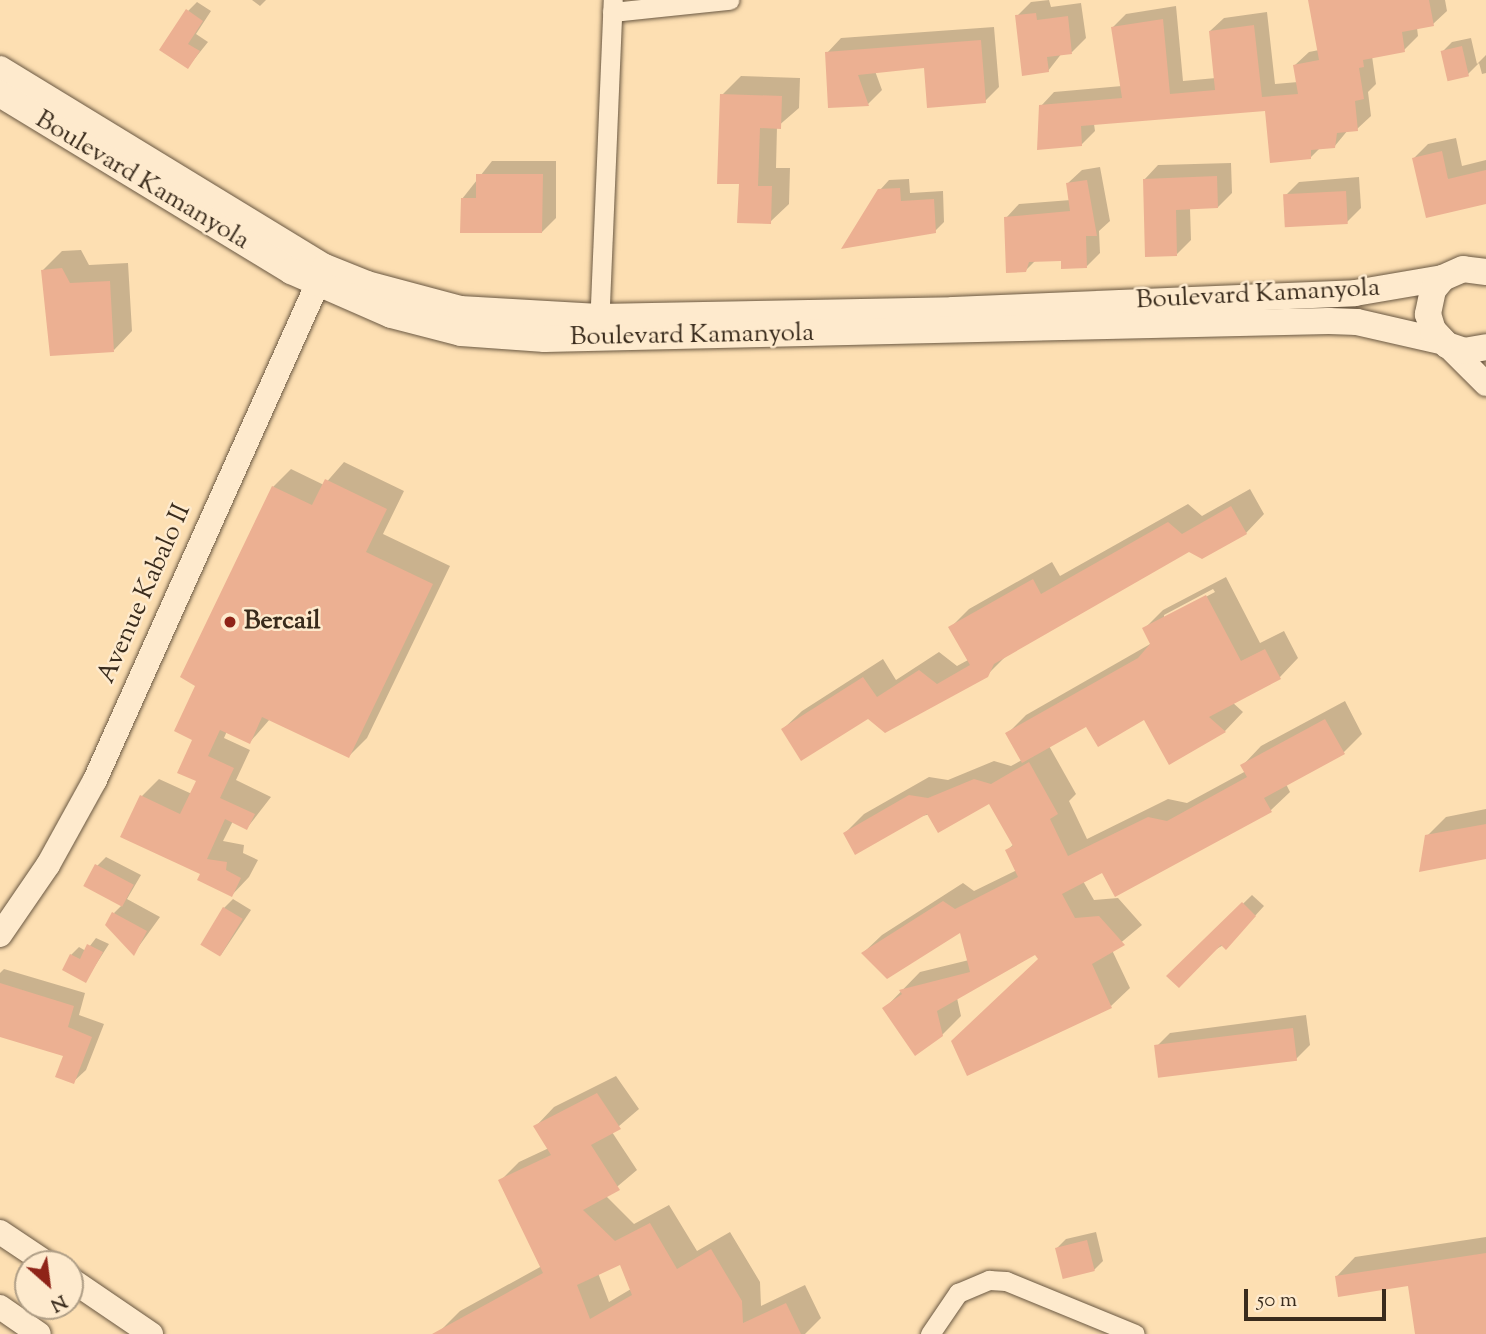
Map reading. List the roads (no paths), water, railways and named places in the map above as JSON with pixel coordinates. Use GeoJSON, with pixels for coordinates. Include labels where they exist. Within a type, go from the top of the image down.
{"type":"FeatureCollection","features":[{"type":"Feature","properties":{"kind":"main road","name":"Boulevard Kamanyola"},"geometry":{"type":"LineString","coordinates":[[0,69],[321,275]]}},
{"type":"Feature","properties":{"kind":"main road","name":"Boulevard Kamanyola"},"geometry":{"type":"LineString","coordinates":[[0,94],[321,275],[367,284],[460,309],[599,327],[1051,316],[1357,321],[1471,351],[1486,347]]}},
{"type":"Feature","properties":{"kind":"main road","name":"Boulevard Kamanyola"},"geometry":{"type":"LineString","coordinates":[[1051,316],[1356,293],[1443,278],[1463,269],[1486,271]]}},
{"type":"Feature","properties":{"kind":"main road"},"geometry":{"type":"LineString","coordinates":[[1443,278],[1433,290],[1428,314],[1445,343]]}},
{"type":"Feature","properties":{"kind":"street"},"geometry":{"type":"LineString","coordinates":[[599,327],[613,6],[729,0]]}},
{"type":"Feature","properties":{"kind":"street","name":"Avenue Kabalo II"},"geometry":{"type":"LineString","coordinates":[[0,935],[48,864],[95,780],[321,275]]}},
{"type":"Feature","properties":{"kind":"street"},"geometry":{"type":"LineString","coordinates":[[1445,343],[1486,384]]}},
{"type":"Feature","properties":{"kind":"street"},"geometry":{"type":"LineString","coordinates":[[0,1231],[28,1250]]}},
{"type":"Feature","properties":{"kind":"street"},"geometry":{"type":"LineString","coordinates":[[930,1334],[958,1293],[989,1280],[1006,1281],[1135,1334]]}},
{"type":"Feature","properties":{"kind":"street"},"geometry":{"type":"LineString","coordinates":[[84,1289],[151,1334]]}},
{"type":"Feature","properties":{"kind":"street"},"geometry":{"type":"LineString","coordinates":[[0,1307],[39,1334]]}},
{"type":"Feature","properties":{"kind":"place","name":"Bercail"},"geometry":{"type":"Point","coordinates":[230,622]}}]}
